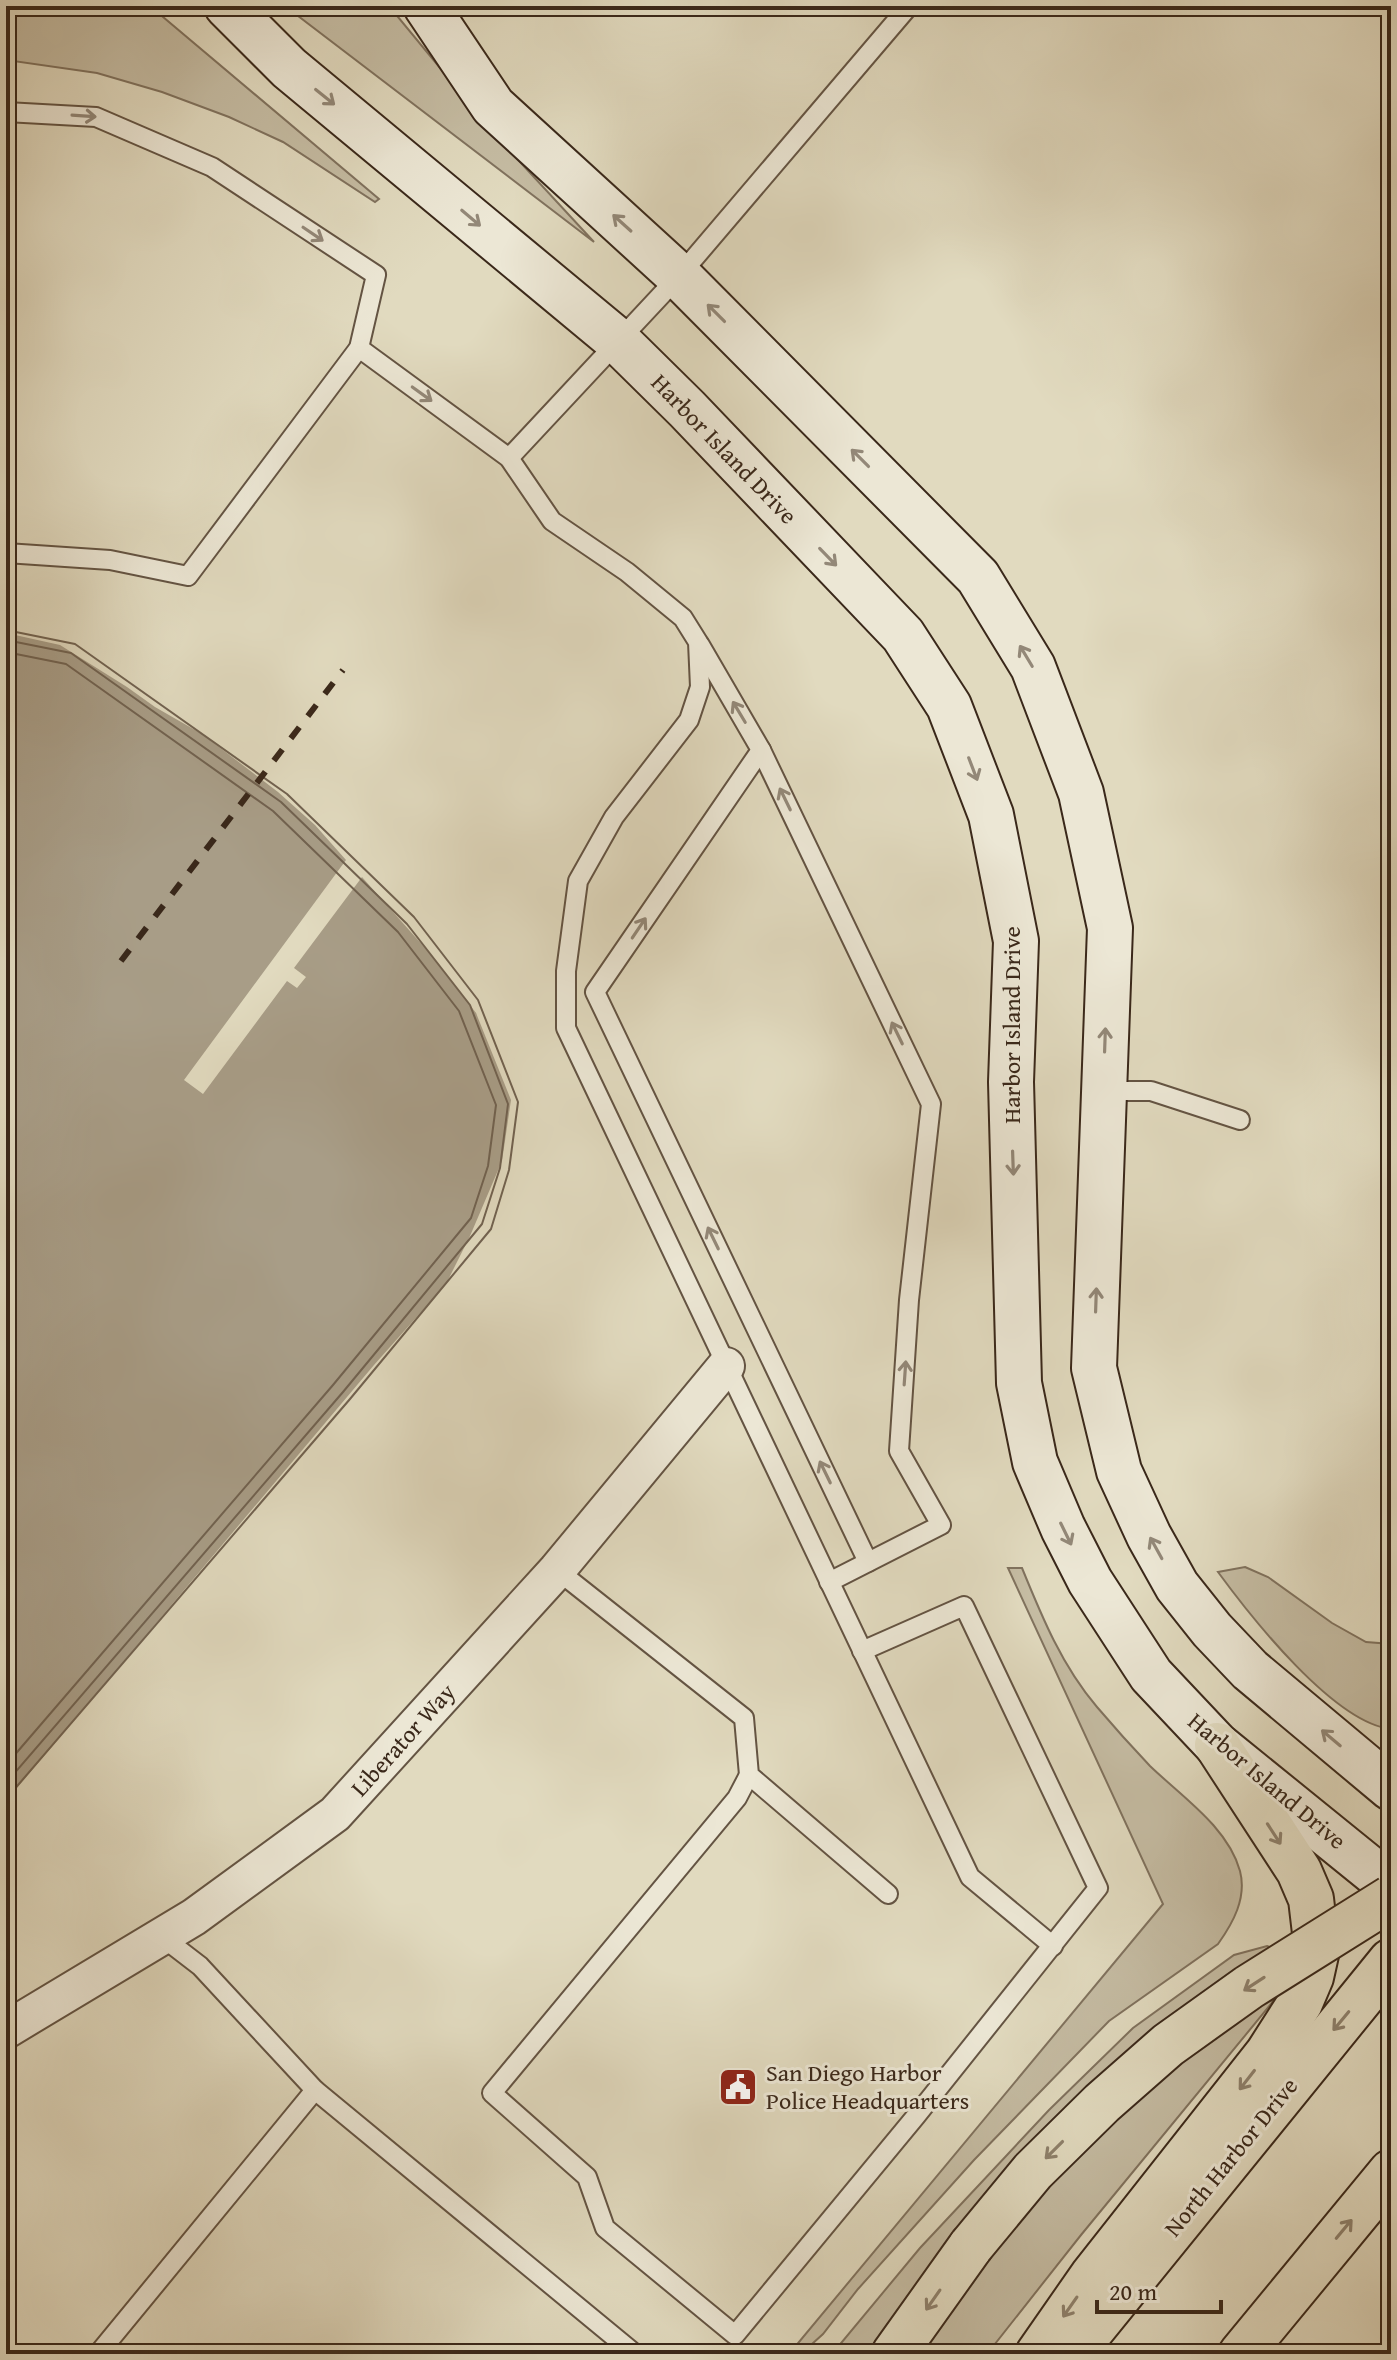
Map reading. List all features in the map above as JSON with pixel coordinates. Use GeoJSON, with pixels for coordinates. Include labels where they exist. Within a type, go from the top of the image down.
{"type":"FeatureCollection","features":[{"type":"Feature","properties":{"kind":"main road"},"geometry":{"type":"LineString","coordinates":[[1038,2354],[1093,2275],[1268,2053],[1300,2003],[1311,1977],[1317,1950],[1311,1899],[1299,1871],[1217,1745]]}},
{"type":"Feature","properties":{"kind":"main road"},"geometry":{"type":"LineString","coordinates":[[894,2354],[971,2246],[1033,2171],[1102,2103],[1168,2045],[1249,1987],[1391,1898]]}},
{"type":"Feature","properties":{"kind":"main road","name":"North Harbor Drive"},"geometry":{"type":"LineString","coordinates":[[1072,2354],[1391,1961]]}},
{"type":"Feature","properties":{"kind":"main road"},"geometry":{"type":"LineString","coordinates":[[1241,2354],[1391,2172]]}},
{"type":"Feature","properties":{"kind":"street"},"geometry":{"type":"LineString","coordinates":[[211,6],[289,68]]}},
{"type":"Feature","properties":{"kind":"street","name":"Harbor Island Drive"},"geometry":{"type":"LineString","coordinates":[[227,6],[289,68],[618,341],[903,635],[949,706],[991,815],[1016,941],[1011,1082],[1018,1367],[1035,1462],[1090,1581],[1151,1675],[1217,1745],[1391,1886]]}},
{"type":"Feature","properties":{"kind":"street"},"geometry":{"type":"LineString","coordinates":[[426,6],[493,106],[679,276],[978,577],[1033,667],[1081,793],[1110,928],[1094,1368],[1119,1471],[1149,1536],[1177,1586],[1212,1630],[1250,1670],[1391,1788]]}},
{"type":"Feature","properties":{"kind":"street","name":"Liberator Way"},"geometry":{"type":"LineString","coordinates":[[6,2030],[194,1917],[335,1814],[557,1570],[726,1366]]}},
{"type":"Feature","properties":{"kind":"lane"},"geometry":{"type":"LineString","coordinates":[[509,458],[679,276],[909,6]]}},
{"type":"Feature","properties":{"kind":"lane"},"geometry":{"type":"LineString","coordinates":[[6,112],[96,117],[212,167],[376,275],[359,348],[188,576],[110,560],[6,553]]}},
{"type":"Feature","properties":{"kind":"lane"},"geometry":{"type":"LineString","coordinates":[[359,348],[509,458],[552,521],[627,572],[683,618],[761,750],[931,1104],[909,1300],[899,1451],[941,1525],[829,1582]]}},
{"type":"Feature","properties":{"kind":"lane"},"geometry":{"type":"LineString","coordinates":[[698,642],[700,687],[689,720],[614,817],[578,881],[566,971],[566,1028],[970,1877],[1053,1946]]}},
{"type":"Feature","properties":{"kind":"lane"},"geometry":{"type":"LineString","coordinates":[[761,750],[595,992],[868,1562]]}},
{"type":"Feature","properties":{"kind":"lane"},"geometry":{"type":"LineString","coordinates":[[1103,1091],[1151,1091],[1240,1120]]}},
{"type":"Feature","properties":{"kind":"lane"},"geometry":{"type":"LineString","coordinates":[[557,1570],[744,1718],[749,1775],[737,1798],[492,2093],[587,2177],[605,2228],[735,2335],[1098,1888],[964,1606],[862,1651]]}},
{"type":"Feature","properties":{"kind":"lane"},"geometry":{"type":"LineString","coordinates":[[749,1775],[888,1894]]}},
{"type":"Feature","properties":{"kind":"lane"},"geometry":{"type":"LineString","coordinates":[[161,1936],[200,1966],[315,2090],[635,2354]]}},
{"type":"Feature","properties":{"kind":"lane"},"geometry":{"type":"LineString","coordinates":[[98,2354],[315,2090]]}},
{"type":"Feature","properties":{"kind":"shaded area"},"geometry":{"type":"Polygon","coordinates":[[[6,6],[150,6],[379,199],[375,202],[283,142],[229,117],[162,92],[97,73],[6,60],[6,6]]]}},
{"type":"Feature","properties":{"kind":"shaded area"},"geometry":{"type":"Polygon","coordinates":[[[285,6],[389,6],[497,137],[594,242],[285,6]]]}},
{"type":"Feature","properties":{"kind":"shaded area"},"geometry":{"type":"Polygon","coordinates":[[[1245,1567],[1268,1577],[1332,1623],[1366,1642],[1391,1644],[1391,1729],[1369,1722],[1345,1708],[1320,1689],[1272,1640],[1218,1572],[1245,1567]]]}},
{"type":"Feature","properties":{"kind":"shaded area"},"geometry":{"type":"Polygon","coordinates":[[[1008,1568],[1022,1568],[1063,1658],[1097,1707],[1150,1766],[1202,1813],[1225,1840],[1240,1871],[1240,1900],[1218,1944],[1109,2021],[974,2160],[858,2289],[823,2334],[801,2354],[789,2354],[1163,1904],[1008,1568]]]}},
{"type":"Feature","properties":{"kind":"shaded area"},"geometry":{"type":"Polygon","coordinates":[[[1267,1946],[1284,1952],[1285,1978],[1271,2004],[987,2354],[832,2354],[920,2248],[1049,2110],[1133,2028],[1234,1955],[1267,1946]]]}},
{"type":"Feature","properties":{"kind":"water"},"geometry":{"type":"Polygon","coordinates":[[[6,622],[78,636],[292,788],[420,912],[527,1101],[499,1233],[6,1811],[6,622]]]}},
{"type":"Feature","properties":{"kind":"pier"},"geometry":{"type":"Polygon","coordinates":[[[6,618],[80,633],[295,785],[423,909],[489,994],[531,1101],[521,1173],[502,1235],[359,1407],[6,1815],[6,1801],[446,1284],[502,1161],[511,1100],[476,1013],[433,957],[362,877],[294,968],[306,977],[297,988],[287,981],[203,1094],[184,1080],[346,860],[315,825],[278,792],[202,734],[60,645],[6,633],[6,618]]]}},
{"type":"Feature","properties":{"kind":"railway"},"geometry":{"type":"LineString","coordinates":[[121,961],[343,670]]}},
{"type":"Feature","properties":{"kind":"place","name":"San Diego Harbor Police Headquarters"},"geometry":{"type":"Point","coordinates":[738,2087]}}]}
